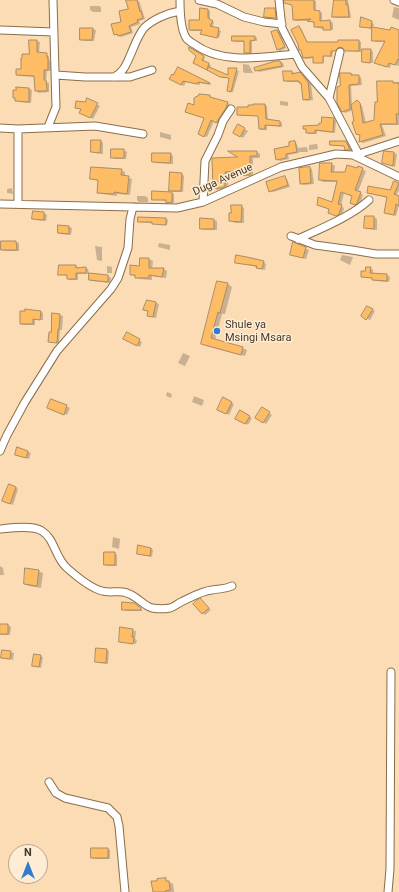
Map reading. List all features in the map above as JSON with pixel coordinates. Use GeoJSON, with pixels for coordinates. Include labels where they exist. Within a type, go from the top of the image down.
{"type":"FeatureCollection","features":[{"type":"Feature","properties":{"kind":"street"},"geometry":{"type":"LineString","coordinates":[[48,127],[56,108],[53,0]]}},
{"type":"Feature","properties":{"kind":"street"},"geometry":{"type":"LineString","coordinates":[[180,0],[180,11],[187,39],[203,51],[216,55],[238,58],[295,54]]}},
{"type":"Feature","properties":{"kind":"street"},"geometry":{"type":"LineString","coordinates":[[199,0],[217,4],[244,17],[264,22],[282,24]]}},
{"type":"Feature","properties":{"kind":"street"},"geometry":{"type":"LineString","coordinates":[[279,0],[282,28],[302,67],[329,98],[356,155],[399,141]]}},
{"type":"Feature","properties":{"kind":"street"},"geometry":{"type":"LineString","coordinates":[[394,0],[399,2]]}},
{"type":"Feature","properties":{"kind":"street"},"geometry":{"type":"LineString","coordinates":[[114,77],[120,75],[124,70],[144,28],[170,13],[180,11]]}},
{"type":"Feature","properties":{"kind":"street"},"geometry":{"type":"LineString","coordinates":[[0,30],[54,32]]}},
{"type":"Feature","properties":{"kind":"street"},"geometry":{"type":"LineString","coordinates":[[329,98],[340,52]]}},
{"type":"Feature","properties":{"kind":"street"},"geometry":{"type":"LineString","coordinates":[[56,75],[130,77],[152,70]]}},
{"type":"Feature","properties":{"kind":"street"},"geometry":{"type":"LineString","coordinates":[[203,202],[205,161],[223,121],[231,109]]}},
{"type":"Feature","properties":{"kind":"street"},"geometry":{"type":"LineString","coordinates":[[0,128],[18,129],[95,126],[143,134]]}},
{"type":"Feature","properties":{"kind":"street"},"geometry":{"type":"LineString","coordinates":[[18,129],[18,204]]}},
{"type":"Feature","properties":{"kind":"street","name":"Duga Avenue"},"geometry":{"type":"LineString","coordinates":[[0,204],[177,208],[203,202],[281,167],[336,154],[356,155],[399,177]]}},
{"type":"Feature","properties":{"kind":"street"},"geometry":{"type":"LineString","coordinates":[[298,239],[349,215],[369,200]]}},
{"type":"Feature","properties":{"kind":"street"},"geometry":{"type":"LineString","coordinates":[[0,451],[4,434],[57,351],[111,289],[118,278],[128,248],[130,219],[133,207]]}},
{"type":"Feature","properties":{"kind":"street"},"geometry":{"type":"LineString","coordinates":[[291,236],[315,245],[376,254],[399,254]]}},
{"type":"Feature","properties":{"kind":"street"},"geometry":{"type":"LineString","coordinates":[[0,529],[14,527],[38,529],[43,531],[50,538],[60,560],[65,567],[93,588],[102,591],[123,592],[134,595],[151,608],[172,608],[201,592],[224,590],[232,586]]}},
{"type":"Feature","properties":{"kind":"street"},"geometry":{"type":"LineString","coordinates":[[388,892],[390,861],[391,672]]}},
{"type":"Feature","properties":{"kind":"street"},"geometry":{"type":"LineString","coordinates":[[49,782],[56,794],[65,798],[108,808],[117,817],[125,892]]}},
{"type":"Feature","properties":{"kind":"building"},"geometry":{"type":"Polygon","coordinates":[[[126,0],[137,0],[143,18],[137,20],[138,22],[129,26],[131,32],[118,36],[117,34],[114,35],[111,24],[121,22],[119,11],[128,9],[126,0]]]}},
{"type":"Feature","properties":{"kind":"building"},"geometry":{"type":"Polygon","coordinates":[[[284,0],[314,0],[314,10],[320,11],[320,21],[330,20],[331,30],[323,30],[323,27],[314,27],[314,22],[307,21],[311,19],[293,20],[292,5],[284,3],[284,0]]]}},
{"type":"Feature","properties":{"kind":"building"},"geometry":{"type":"Polygon","coordinates":[[[334,0],[346,0],[349,17],[332,17],[334,0]]]}},
{"type":"Feature","properties":{"kind":"building"},"geometry":{"type":"Polygon","coordinates":[[[200,8],[208,9],[208,18],[213,21],[210,26],[219,28],[217,38],[200,34],[202,30],[189,30],[189,20],[199,20],[200,8]]]}},
{"type":"Feature","properties":{"kind":"building"},"geometry":{"type":"Polygon","coordinates":[[[265,8],[275,8],[276,18],[264,17],[265,8]]]}},
{"type":"Feature","properties":{"kind":"building"},"geometry":{"type":"Polygon","coordinates":[[[361,17],[372,21],[371,28],[360,27],[361,17]]]}},
{"type":"Feature","properties":{"kind":"building"},"geometry":{"type":"Polygon","coordinates":[[[299,26],[307,42],[359,40],[359,51],[345,51],[343,48],[339,47],[335,51],[331,51],[331,56],[323,56],[323,63],[313,63],[313,57],[303,58],[301,50],[299,50],[298,44],[291,30],[299,26]]]}},
{"type":"Feature","properties":{"kind":"building"},"geometry":{"type":"Polygon","coordinates":[[[372,27],[390,30],[391,27],[399,30],[399,60],[398,59],[395,65],[389,63],[387,67],[374,63],[385,41],[372,41],[372,27]]]}},
{"type":"Feature","properties":{"kind":"building"},"geometry":{"type":"Polygon","coordinates":[[[80,28],[93,28],[92,40],[80,40],[80,28]]]}},
{"type":"Feature","properties":{"kind":"building"},"geometry":{"type":"Polygon","coordinates":[[[277,30],[285,47],[277,50],[271,32],[277,30]]]}},
{"type":"Feature","properties":{"kind":"building"},"geometry":{"type":"Polygon","coordinates":[[[232,36],[255,36],[255,40],[250,41],[250,53],[244,53],[244,41],[232,41],[232,36]]]}},
{"type":"Feature","properties":{"kind":"building"},"geometry":{"type":"Polygon","coordinates":[[[29,40],[37,40],[37,52],[47,53],[48,70],[44,70],[44,80],[46,80],[47,91],[35,91],[34,76],[16,75],[16,69],[21,69],[22,54],[29,54],[29,40]]]}},
{"type":"Feature","properties":{"kind":"building"},"geometry":{"type":"Polygon","coordinates":[[[189,47],[204,56],[202,60],[209,63],[207,70],[193,63],[196,56],[189,50],[189,47]]]}},
{"type":"Feature","properties":{"kind":"building"},"geometry":{"type":"Polygon","coordinates":[[[362,49],[371,49],[370,63],[362,62],[362,49]]]}},
{"type":"Feature","properties":{"kind":"building"},"geometry":{"type":"Polygon","coordinates":[[[280,61],[282,66],[255,71],[254,68],[280,61]]]}},
{"type":"Feature","properties":{"kind":"building"},"geometry":{"type":"Polygon","coordinates":[[[178,67],[210,84],[198,82],[197,84],[183,81],[181,85],[169,79],[178,67]]]}},
{"type":"Feature","properties":{"kind":"building"},"geometry":{"type":"Polygon","coordinates":[[[209,67],[228,75],[228,68],[237,68],[231,92],[227,91],[229,78],[220,77],[207,70],[209,67]]]}},
{"type":"Feature","properties":{"kind":"building"},"geometry":{"type":"Polygon","coordinates":[[[283,71],[292,71],[292,74],[300,72],[308,82],[310,99],[303,100],[301,83],[299,83],[299,81],[284,81],[283,71]]]}},
{"type":"Feature","properties":{"kind":"building"},"geometry":{"type":"Polygon","coordinates":[[[340,73],[359,75],[359,84],[349,85],[350,109],[342,112],[337,103],[337,87],[340,86],[340,73]]]}},
{"type":"Feature","properties":{"kind":"building"},"geometry":{"type":"Polygon","coordinates":[[[377,81],[393,81],[393,83],[399,83],[399,114],[396,114],[397,124],[380,124],[383,135],[359,142],[360,135],[356,134],[352,122],[354,121],[351,105],[357,100],[360,103],[363,123],[374,120],[375,102],[377,102],[377,81]]]}},
{"type":"Feature","properties":{"kind":"building"},"geometry":{"type":"Polygon","coordinates":[[[16,87],[29,88],[29,102],[15,101],[15,98],[13,98],[13,90],[16,90],[16,87]]]}},
{"type":"Feature","properties":{"kind":"building"},"geometry":{"type":"Polygon","coordinates":[[[199,94],[210,95],[210,97],[228,102],[226,108],[216,123],[211,120],[204,137],[198,134],[204,118],[185,112],[188,103],[194,105],[194,98],[199,94]]]}},
{"type":"Feature","properties":{"kind":"building"},"geometry":{"type":"Polygon","coordinates":[[[87,98],[98,103],[90,118],[79,113],[81,109],[75,108],[76,101],[85,102],[87,98]]]}},
{"type":"Feature","properties":{"kind":"building"},"geometry":{"type":"Polygon","coordinates":[[[265,104],[266,119],[280,121],[280,126],[265,125],[265,129],[259,129],[258,116],[237,115],[237,107],[248,107],[248,105],[265,104]]]}},
{"type":"Feature","properties":{"kind":"building"},"geometry":{"type":"Polygon","coordinates":[[[322,117],[334,118],[333,132],[315,130],[315,133],[306,133],[306,129],[303,129],[303,126],[319,125],[322,117]]]}},
{"type":"Feature","properties":{"kind":"building"},"geometry":{"type":"Polygon","coordinates":[[[238,124],[245,128],[240,137],[233,133],[238,124]]]}},
{"type":"Feature","properties":{"kind":"building"},"geometry":{"type":"Polygon","coordinates":[[[91,140],[101,140],[100,153],[91,152],[91,140]]]}},
{"type":"Feature","properties":{"kind":"building"},"geometry":{"type":"Polygon","coordinates":[[[295,141],[297,152],[286,154],[286,158],[276,160],[274,149],[289,146],[289,142],[295,141]]]}},
{"type":"Feature","properties":{"kind":"building"},"geometry":{"type":"Polygon","coordinates":[[[330,141],[346,141],[350,150],[345,150],[344,146],[330,145],[330,141]]]}},
{"type":"Feature","properties":{"kind":"building"},"geometry":{"type":"Polygon","coordinates":[[[111,149],[124,149],[124,158],[111,158],[111,149]]]}},
{"type":"Feature","properties":{"kind":"building"},"geometry":{"type":"Polygon","coordinates":[[[228,151],[257,151],[257,156],[250,156],[250,175],[239,175],[239,171],[225,172],[225,186],[222,188],[213,188],[212,158],[237,157],[228,151]]]}},
{"type":"Feature","properties":{"kind":"building"},"geometry":{"type":"Polygon","coordinates":[[[384,151],[394,152],[393,166],[382,163],[384,151]]]}},
{"type":"Feature","properties":{"kind":"building"},"geometry":{"type":"Polygon","coordinates":[[[152,153],[171,153],[170,163],[152,162],[152,153]]]}},
{"type":"Feature","properties":{"kind":"building"},"geometry":{"type":"Polygon","coordinates":[[[320,163],[332,163],[331,172],[345,172],[347,165],[363,168],[355,190],[361,192],[357,203],[355,205],[350,203],[352,196],[341,192],[338,204],[342,205],[339,214],[336,216],[328,213],[329,209],[317,205],[318,197],[332,202],[337,181],[319,180],[320,163]]]}},
{"type":"Feature","properties":{"kind":"building"},"geometry":{"type":"Polygon","coordinates":[[[91,167],[122,169],[121,175],[129,176],[127,194],[114,192],[114,194],[97,193],[98,180],[90,179],[91,167]]]}},
{"type":"Feature","properties":{"kind":"building"},"geometry":{"type":"Polygon","coordinates":[[[310,167],[311,183],[300,184],[299,168],[310,167]]]}},
{"type":"Feature","properties":{"kind":"building"},"geometry":{"type":"Polygon","coordinates":[[[170,172],[182,173],[181,191],[169,191],[170,172]]]}},
{"type":"Feature","properties":{"kind":"building"},"geometry":{"type":"Polygon","coordinates":[[[285,176],[288,185],[269,192],[266,182],[285,176]]]}},
{"type":"Feature","properties":{"kind":"building"},"geometry":{"type":"Polygon","coordinates":[[[394,181],[399,183],[394,194],[399,196],[399,206],[396,204],[394,215],[384,213],[387,197],[367,193],[368,186],[390,190],[394,181]]]}},
{"type":"Feature","properties":{"kind":"building"},"geometry":{"type":"Polygon","coordinates":[[[152,191],[172,192],[172,202],[166,203],[166,200],[152,200],[152,191]]]}},
{"type":"Feature","properties":{"kind":"building"},"geometry":{"type":"Polygon","coordinates":[[[231,205],[242,205],[241,222],[229,221],[231,205]]]}},
{"type":"Feature","properties":{"kind":"building"},"geometry":{"type":"Polygon","coordinates":[[[33,211],[44,212],[44,220],[32,219],[33,211]]]}},
{"type":"Feature","properties":{"kind":"building"},"geometry":{"type":"Polygon","coordinates":[[[365,216],[374,216],[374,229],[364,228],[365,216]]]}},
{"type":"Feature","properties":{"kind":"building"},"geometry":{"type":"Polygon","coordinates":[[[138,217],[166,218],[166,225],[152,224],[152,222],[138,222],[138,217]]]}},
{"type":"Feature","properties":{"kind":"building"},"geometry":{"type":"Polygon","coordinates":[[[200,218],[214,219],[214,229],[200,229],[200,218]]]}},
{"type":"Feature","properties":{"kind":"building"},"geometry":{"type":"Polygon","coordinates":[[[58,225],[69,226],[69,234],[58,233],[58,225]]]}},
{"type":"Feature","properties":{"kind":"building"},"geometry":{"type":"Polygon","coordinates":[[[1,241],[16,241],[17,250],[1,250],[1,241]]]}},
{"type":"Feature","properties":{"kind":"building"},"geometry":{"type":"Polygon","coordinates":[[[293,242],[306,247],[303,258],[290,255],[293,242]]]}},
{"type":"Feature","properties":{"kind":"building"},"geometry":{"type":"Polygon","coordinates":[[[236,255],[264,261],[262,269],[256,268],[257,266],[235,263],[236,255]]]}},
{"type":"Feature","properties":{"kind":"building"},"geometry":{"type":"Polygon","coordinates":[[[140,258],[149,258],[149,268],[164,268],[162,277],[149,275],[149,278],[135,278],[135,275],[130,275],[130,265],[139,266],[140,258]]]}},
{"type":"Feature","properties":{"kind":"building"},"geometry":{"type":"Polygon","coordinates":[[[59,265],[76,265],[76,268],[86,267],[86,273],[76,273],[76,279],[67,279],[67,275],[58,275],[59,265]]]}},
{"type":"Feature","properties":{"kind":"building"},"geometry":{"type":"Polygon","coordinates":[[[366,267],[371,267],[370,273],[387,274],[387,281],[372,280],[372,278],[361,277],[361,271],[365,271],[366,267]]]}},
{"type":"Feature","properties":{"kind":"building"},"geometry":{"type":"Polygon","coordinates":[[[89,273],[108,275],[108,282],[89,280],[89,273]]]}},
{"type":"Feature","properties":{"kind":"building"},"geometry":{"type":"Polygon","coordinates":[[[217,281],[228,283],[220,313],[218,312],[211,338],[243,347],[241,355],[201,344],[217,281]]]}},
{"type":"Feature","properties":{"kind":"building"},"geometry":{"type":"Polygon","coordinates":[[[147,300],[156,302],[153,317],[147,316],[148,311],[143,310],[147,300]]]}},
{"type":"Feature","properties":{"kind":"building"},"geometry":{"type":"Polygon","coordinates":[[[367,306],[373,309],[366,320],[361,316],[367,306]]]}},
{"type":"Feature","properties":{"kind":"building"},"geometry":{"type":"Polygon","coordinates":[[[25,309],[41,311],[40,320],[33,319],[33,324],[20,324],[20,311],[25,311],[25,309]]]}},
{"type":"Feature","properties":{"kind":"building"},"geometry":{"type":"Polygon","coordinates":[[[52,313],[60,314],[57,343],[48,342],[49,332],[51,332],[52,313]]]}},
{"type":"Feature","properties":{"kind":"building"},"geometry":{"type":"Polygon","coordinates":[[[127,332],[140,339],[137,346],[123,339],[127,332]]]}},
{"type":"Feature","properties":{"kind":"building"},"geometry":{"type":"Polygon","coordinates":[[[223,397],[232,402],[226,414],[217,410],[223,397]]]}},
{"type":"Feature","properties":{"kind":"building"},"geometry":{"type":"Polygon","coordinates":[[[51,399],[67,405],[64,415],[47,408],[51,399]]]}},
{"type":"Feature","properties":{"kind":"building"},"geometry":{"type":"Polygon","coordinates":[[[262,407],[270,412],[263,423],[255,418],[262,407]]]}},
{"type":"Feature","properties":{"kind":"building"},"geometry":{"type":"Polygon","coordinates":[[[240,410],[250,416],[245,424],[235,419],[240,410]]]}},
{"type":"Feature","properties":{"kind":"building"},"geometry":{"type":"Polygon","coordinates":[[[17,447],[28,451],[26,458],[15,455],[17,447]]]}},
{"type":"Feature","properties":{"kind":"building"},"geometry":{"type":"Polygon","coordinates":[[[9,484],[16,487],[10,504],[2,501],[9,484]]]}},
{"type":"Feature","properties":{"kind":"building"},"geometry":{"type":"Polygon","coordinates":[[[138,545],[151,548],[150,556],[137,554],[138,545]]]}},
{"type":"Feature","properties":{"kind":"building"},"geometry":{"type":"Polygon","coordinates":[[[104,552],[115,552],[115,565],[104,565],[104,552]]]}},
{"type":"Feature","properties":{"kind":"building"},"geometry":{"type":"Polygon","coordinates":[[[25,568],[39,570],[37,586],[24,584],[25,568]]]}},
{"type":"Feature","properties":{"kind":"building"},"geometry":{"type":"Polygon","coordinates":[[[200,598],[209,608],[202,614],[193,604],[200,598]]]}},
{"type":"Feature","properties":{"kind":"building"},"geometry":{"type":"Polygon","coordinates":[[[122,602],[134,603],[141,608],[141,610],[122,610],[122,602]]]}},
{"type":"Feature","properties":{"kind":"building"},"geometry":{"type":"Polygon","coordinates":[[[0,624],[8,624],[8,634],[0,634],[0,624]]]}},
{"type":"Feature","properties":{"kind":"building"},"geometry":{"type":"Polygon","coordinates":[[[120,627],[133,629],[133,644],[119,642],[120,627]]]}},
{"type":"Feature","properties":{"kind":"building"},"geometry":{"type":"Polygon","coordinates":[[[96,648],[107,649],[106,663],[95,662],[96,648]]]}},
{"type":"Feature","properties":{"kind":"building"},"geometry":{"type":"Polygon","coordinates":[[[2,650],[11,651],[10,659],[1,658],[2,650]]]}},
{"type":"Feature","properties":{"kind":"building"},"geometry":{"type":"Polygon","coordinates":[[[34,654],[41,655],[39,667],[32,666],[34,654]]]}},
{"type":"Feature","properties":{"kind":"building"},"geometry":{"type":"Polygon","coordinates":[[[91,848],[108,848],[108,858],[91,858],[91,848]]]}},
{"type":"Feature","properties":{"kind":"building"},"geometry":{"type":"Polygon","coordinates":[[[166,878],[166,881],[169,881],[170,890],[165,892],[153,892],[151,881],[166,878]]]}},
{"type":"Feature","properties":{"kind":"place","name":"Shule ya Msingi Msara"},"geometry":{"type":"Point","coordinates":[217,331]}}]}
